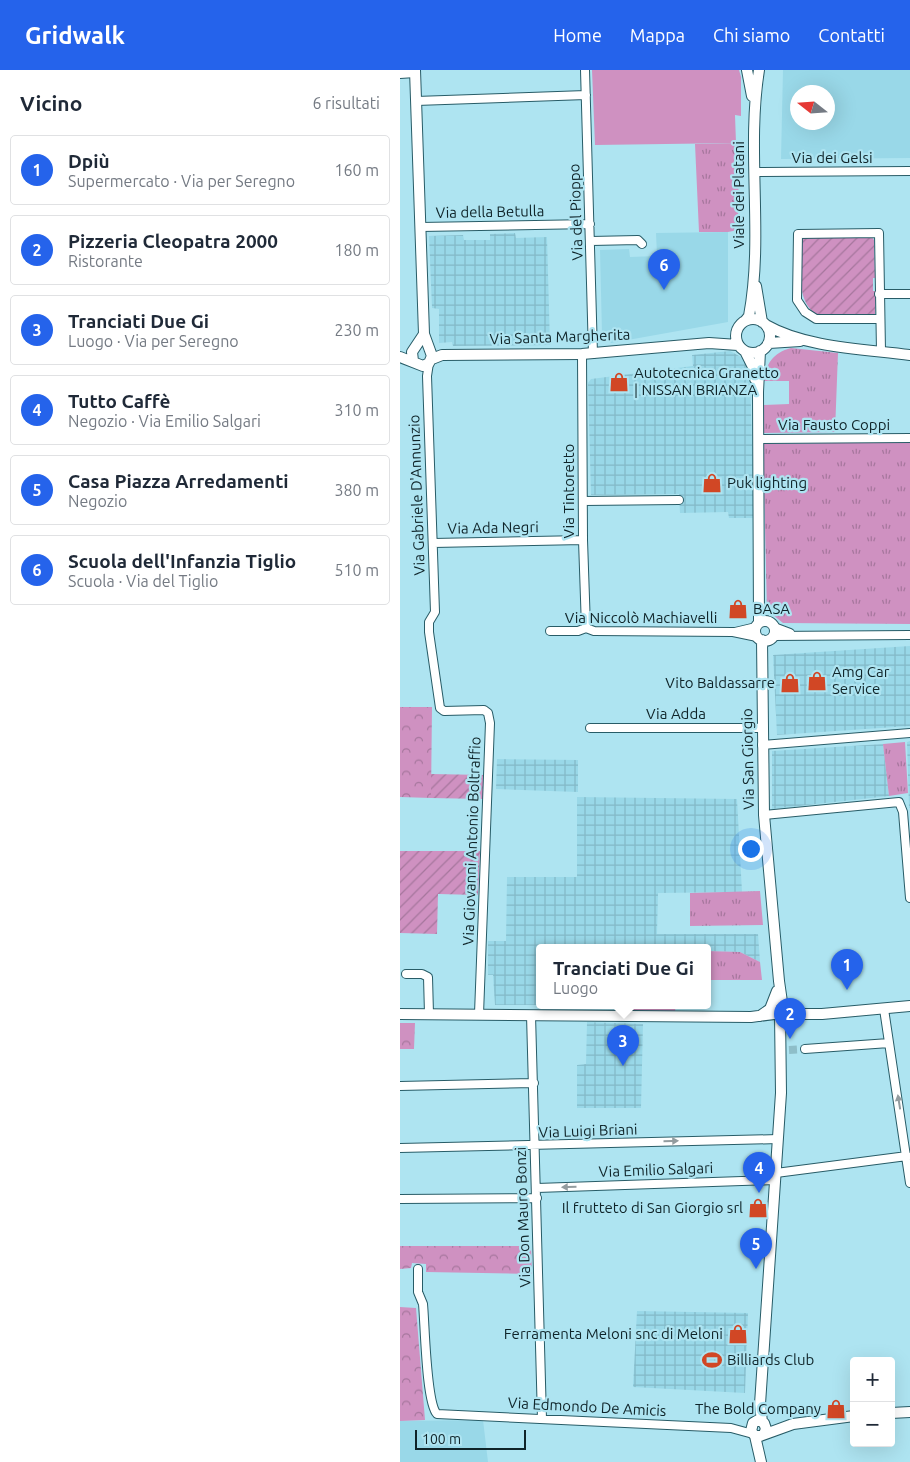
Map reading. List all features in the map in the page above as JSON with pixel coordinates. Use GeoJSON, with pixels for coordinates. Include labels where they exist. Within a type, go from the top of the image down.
{"type":"FeatureCollection","features":[{"type":"Feature","properties":{"kind":"street","name":"Via del Pioppo"},"geometry":{"type":"LineString","coordinates":[[585,70],[593,354]]}},
{"type":"Feature","properties":{"kind":"street","name":"Viale dei Platani"},"geometry":{"type":"LineString","coordinates":[[746,70],[754,113]]}},
{"type":"Feature","properties":{"kind":"street","name":"Viale dei Platani"},"geometry":{"type":"LineString","coordinates":[[742,324],[749,316],[754,278],[754,113],[758,70]]}},
{"type":"Feature","properties":{"kind":"street"},"geometry":{"type":"LineString","coordinates":[[400,74],[415,71],[424,334],[423,356],[400,356]]}},
{"type":"Feature","properties":{"kind":"street"},"geometry":{"type":"LineString","coordinates":[[416,101],[586,95]]}},
{"type":"Feature","properties":{"kind":"street","name":"Via dei Gelsi"},"geometry":{"type":"LineString","coordinates":[[754,172],[910,171]]}},
{"type":"Feature","properties":{"kind":"street","name":"Via della Betulla"},"geometry":{"type":"LineString","coordinates":[[420,227],[590,224]]}},
{"type":"Feature","properties":{"kind":"street"},"geometry":{"type":"LineString","coordinates":[[879,319],[816,319],[805,312],[797,300],[798,234],[878,233],[881,351]]}},
{"type":"Feature","properties":{"kind":"street"},"geometry":{"type":"LineString","coordinates":[[591,241],[638,240],[642,244]]}},
{"type":"Feature","properties":{"kind":"street","name":"Viale dei Platani"},"geometry":{"type":"LineString","coordinates":[[754,278],[764,324]]}},
{"type":"Feature","properties":{"kind":"street"},"geometry":{"type":"LineString","coordinates":[[879,294],[910,294]]}},
{"type":"Feature","properties":{"kind":"street"},"geometry":{"type":"LineString","coordinates":[[764,324],[770,334],[769,343],[760,352],[742,348],[736,336],[742,324],[754,319],[764,324],[778,332],[804,340],[910,355]]}},
{"type":"Feature","properties":{"kind":"street","name":"Via Santa Margherita"},"geometry":{"type":"LineString","coordinates":[[423,356],[593,354],[710,342],[729,337],[742,324]]}},
{"type":"Feature","properties":{"kind":"street"},"geometry":{"type":"LineString","coordinates":[[769,343],[804,340]]}},
{"type":"Feature","properties":{"kind":"street","name":"Via Santa Margherita"},"geometry":{"type":"LineString","coordinates":[[710,342],[742,348]]}},
{"type":"Feature","properties":{"kind":"street","name":"Via San Giorgio"},"geometry":{"type":"LineString","coordinates":[[742,348],[754,369],[758,392]]}},
{"type":"Feature","properties":{"kind":"street","name":"Via San Giorgio"},"geometry":{"type":"LineString","coordinates":[[760,352],[758,439],[760,606],[764,631],[761,656],[764,815],[778,981],[778,1010],[786,1050],[758,1429],[760,1458]]}},
{"type":"Feature","properties":{"kind":"street","name":"Via Tintoretto"},"geometry":{"type":"LineString","coordinates":[[582,354],[583,540],[586,628]]}},
{"type":"Feature","properties":{"kind":"street","name":"Via Gabriele D'Annunzio"},"geometry":{"type":"LineString","coordinates":[[423,356],[427,376],[435,612],[429,622],[429,632],[438,701],[440,708],[444,711]]}},
{"type":"Feature","properties":{"kind":"street","name":"Via Fausto Coppi"},"geometry":{"type":"LineString","coordinates":[[758,439],[910,438]]}},
{"type":"Feature","properties":{"kind":"street"},"geometry":{"type":"LineString","coordinates":[[583,501],[679,500]]}},
{"type":"Feature","properties":{"kind":"street","name":"Via Ada Negri"},"geometry":{"type":"LineString","coordinates":[[433,543],[583,540]]}},
{"type":"Feature","properties":{"kind":"street","name":"Via Niccolò Machiavelli"},"geometry":{"type":"LineString","coordinates":[[550,631],[578,631],[586,628],[594,631],[764,631],[794,635],[910,635]]}},
{"type":"Feature","properties":{"kind":"street","name":"Via Giovanni Antonio Boltraffio"},"geometry":{"type":"LineString","coordinates":[[444,711],[484,710],[490,718],[480,1014]]}},
{"type":"Feature","properties":{"kind":"street","name":"Via Adda"},"geometry":{"type":"LineString","coordinates":[[590,728],[762,728]]}},
{"type":"Feature","properties":{"kind":"street"},"geometry":{"type":"LineString","coordinates":[[762,745],[910,733]]}},
{"type":"Feature","properties":{"kind":"street"},"geometry":{"type":"LineString","coordinates":[[764,815],[899,802],[903,812],[910,898]]}},
{"type":"Feature","properties":{"kind":"street"},"geometry":{"type":"LineString","coordinates":[[406,974],[422,974],[428,977],[429,1014]]}},
{"type":"Feature","properties":{"kind":"street"},"geometry":{"type":"LineString","coordinates":[[400,1014],[759,1016],[778,1010],[795,1014],[822,1014],[910,1006]]}},
{"type":"Feature","properties":{"kind":"street"},"geometry":{"type":"LineString","coordinates":[[884,1009],[908,1152],[910,1184]]}},
{"type":"Feature","properties":{"kind":"street","name":"Via Don Mauro Bonzi"},"geometry":{"type":"LineString","coordinates":[[530,1015],[534,1083],[542,1419]]}},
{"type":"Feature","properties":{"kind":"street"},"geometry":{"type":"LineString","coordinates":[[805,1049],[889,1043]]}},
{"type":"Feature","properties":{"kind":"street"},"geometry":{"type":"LineString","coordinates":[[400,1086],[534,1083]]}},
{"type":"Feature","properties":{"kind":"street","name":"Via Luigi Briani"},"geometry":{"type":"LineString","coordinates":[[400,1148],[535,1146],[778,1138]]}},
{"type":"Feature","properties":{"kind":"street","name":"Via Emilio Salgari"},"geometry":{"type":"LineString","coordinates":[[537,1188],[776,1176],[908,1152]]}},
{"type":"Feature","properties":{"kind":"street"},"geometry":{"type":"LineString","coordinates":[[400,1198],[537,1198]]}},
{"type":"Feature","properties":{"kind":"street","name":"Via Edmondo De Amicis"},"geometry":{"type":"LineString","coordinates":[[418,1269],[418,1292],[423,1304],[430,1391],[433,1410],[438,1414],[758,1429]]}},
{"type":"Feature","properties":{"kind":"street"},"geometry":{"type":"LineString","coordinates":[[895,1413],[910,1412]]}},
{"type":"Feature","properties":{"kind":"street"},"geometry":{"type":"LineString","coordinates":[[758,1429],[850,1417]]}},
{"type":"Feature","properties":{"kind":"shaded area"},"geometry":{"type":"Polygon","coordinates":[[[783,70],[910,70],[910,158],[781,159],[783,70]]]}},
{"type":"Feature","properties":{"kind":"shaded area"},"geometry":{"type":"Polygon","coordinates":[[[728,232],[728,322],[611,343],[602,334],[600,250],[629,249],[630,257],[657,256],[656,233],[728,232]]]}},
{"type":"Feature","properties":{"kind":"shaded area"},"geometry":{"type":"Polygon","coordinates":[[[515,233],[516,238],[547,237],[550,345],[453,346],[452,342],[439,343],[439,309],[432,308],[429,236],[463,235],[464,240],[490,240],[490,234],[515,233]]]}},
{"type":"Feature","properties":{"kind":"shaded area"},"geometry":{"type":"Polygon","coordinates":[[[730,351],[741,357],[750,371],[754,518],[729,518],[728,512],[680,513],[679,494],[591,495],[588,383],[591,379],[693,366],[692,355],[730,351]]]}},
{"type":"Feature","properties":{"kind":"shaded area"},"geometry":{"type":"Polygon","coordinates":[[[910,646],[910,726],[777,735],[773,655],[910,646]]]}},
{"type":"Feature","properties":{"kind":"shaded area"},"geometry":{"type":"Polygon","coordinates":[[[910,741],[910,808],[909,808],[907,742],[910,741]]]}},
{"type":"Feature","properties":{"kind":"shaded area"},"geometry":{"type":"Polygon","coordinates":[[[883,744],[889,796],[772,809],[772,751],[883,744]]]}},
{"type":"Feature","properties":{"kind":"shaded area"},"geometry":{"type":"Polygon","coordinates":[[[497,759],[578,760],[578,792],[496,789],[497,759]]]}},
{"type":"Feature","properties":{"kind":"shaded area"},"geometry":{"type":"Polygon","coordinates":[[[577,797],[737,799],[742,892],[658,893],[657,934],[758,934],[760,962],[740,952],[711,951],[711,944],[536,944],[536,1005],[495,1005],[493,975],[488,975],[488,941],[506,941],[507,877],[577,877],[577,797]]]}},
{"type":"Feature","properties":{"kind":"shaded area"},"geometry":{"type":"Polygon","coordinates":[[[587,1022],[643,1024],[641,1108],[577,1108],[577,1065],[586,1064],[587,1022]]]}},
{"type":"Feature","properties":{"kind":"shaded area"},"geometry":{"type":"Polygon","coordinates":[[[637,1311],[748,1313],[745,1393],[633,1387],[637,1311]]]}},
{"type":"Feature","properties":{"kind":"shaded area"},"geometry":{"type":"Polygon","coordinates":[[[483,1420],[488,1462],[400,1462],[400,1421],[483,1420]]]}},
{"type":"Feature","properties":{"kind":"green space"},"geometry":{"type":"Polygon","coordinates":[[[592,70],[739,70],[741,77],[741,116],[735,115],[736,143],[595,145],[592,70]]]}},
{"type":"Feature","properties":{"kind":"green space"},"geometry":{"type":"Polygon","coordinates":[[[739,143],[738,230],[699,232],[695,144],[739,143]]]}},
{"type":"Feature","properties":{"kind":"green space"},"geometry":{"type":"Polygon","coordinates":[[[804,236],[871,236],[874,240],[875,278],[873,278],[873,291],[876,291],[875,314],[816,314],[809,308],[802,290],[801,280],[802,239],[804,236]]]}},
{"type":"Feature","properties":{"kind":"green space"},"geometry":{"type":"Polygon","coordinates":[[[791,348],[838,353],[835,432],[764,433],[764,405],[789,404],[789,381],[764,381],[767,369],[775,356],[791,348]]]}},
{"type":"Feature","properties":{"kind":"green space"},"geometry":{"type":"Polygon","coordinates":[[[910,442],[910,624],[783,623],[767,610],[763,444],[910,442]]]}},
{"type":"Feature","properties":{"kind":"green space"},"geometry":{"type":"Polygon","coordinates":[[[400,707],[432,707],[431,798],[400,797],[400,707]]]}},
{"type":"Feature","properties":{"kind":"green space"},"geometry":{"type":"Polygon","coordinates":[[[905,742],[908,793],[889,796],[883,744],[905,742]]]}},
{"type":"Feature","properties":{"kind":"green space"},"geometry":{"type":"Polygon","coordinates":[[[431,774],[485,775],[483,799],[431,798],[431,774]]]}},
{"type":"Feature","properties":{"kind":"green space"},"geometry":{"type":"Polygon","coordinates":[[[400,851],[480,851],[478,895],[438,894],[437,934],[400,933],[400,851]]]}},
{"type":"Feature","properties":{"kind":"green space"},"geometry":{"type":"Polygon","coordinates":[[[760,891],[763,925],[690,926],[690,893],[760,891]]]}},
{"type":"Feature","properties":{"kind":"green space"},"geometry":{"type":"Polygon","coordinates":[[[711,951],[740,952],[760,962],[762,980],[711,980],[711,951]]]}},
{"type":"Feature","properties":{"kind":"green space"},"geometry":{"type":"Polygon","coordinates":[[[622,1009],[675,1009],[675,1011],[622,1009]]]}},
{"type":"Feature","properties":{"kind":"green space"},"geometry":{"type":"Polygon","coordinates":[[[400,1023],[415,1023],[414,1049],[400,1049],[400,1023]]]}},
{"type":"Feature","properties":{"kind":"green space"},"geometry":{"type":"Polygon","coordinates":[[[400,1246],[531,1246],[532,1274],[426,1272],[426,1264],[412,1263],[411,1268],[400,1269],[400,1246]]]}},
{"type":"Feature","properties":{"kind":"green space"},"geometry":{"type":"Polygon","coordinates":[[[400,1307],[416,1308],[425,1420],[400,1421],[400,1307]]]}},
{"type":"Feature","properties":{"kind":"tunnel"},"geometry":{"type":"LineString","coordinates":[[789,1050],[805,1049]]}},
{"type":"Feature","properties":{"kind":"place","name":"Scuola dell'Infanzia Tiglio"},"geometry":{"type":"Point","coordinates":[664,290]}},
{"type":"Feature","properties":{"kind":"place","name":"Autotecnica Granetto | NISSAN BRIANZA"},"geometry":{"type":"Point","coordinates":[619,382]}},
{"type":"Feature","properties":{"kind":"place","name":"Puk lighting"},"geometry":{"type":"Point","coordinates":[712,483]}},
{"type":"Feature","properties":{"kind":"place","name":"BASA"},"geometry":{"type":"Point","coordinates":[738,609]}},
{"type":"Feature","properties":{"kind":"place","name":"Amg Car Service"},"geometry":{"type":"Point","coordinates":[817,681]}},
{"type":"Feature","properties":{"kind":"place","name":"Vito Baldassarre"},"geometry":{"type":"Point","coordinates":[790,683]}},
{"type":"Feature","properties":{"kind":"place","name":"Dpiù"},"geometry":{"type":"Point","coordinates":[847,990]}},
{"type":"Feature","properties":{"kind":"place","name":"Pizzeria Cleopatra 2000"},"geometry":{"type":"Point","coordinates":[790,1039]}},
{"type":"Feature","properties":{"kind":"place","name":"Tranciati Due Gi"},"geometry":{"type":"Point","coordinates":[623,1066]}},
{"type":"Feature","properties":{"kind":"place","name":"Tutto Caffè"},"geometry":{"type":"Point","coordinates":[759,1193]}},
{"type":"Feature","properties":{"kind":"place","name":"Il frutteto di San Giorgio srl"},"geometry":{"type":"Point","coordinates":[758,1208]}},
{"type":"Feature","properties":{"kind":"place","name":"Casa Piazza Arredamenti"},"geometry":{"type":"Point","coordinates":[756,1269]}},
{"type":"Feature","properties":{"kind":"place","name":"Ferramenta Meloni snc di Meloni"},"geometry":{"type":"Point","coordinates":[738,1334]}},
{"type":"Feature","properties":{"kind":"place","name":"Billiards Club"},"geometry":{"type":"Point","coordinates":[712,1360]}},
{"type":"Feature","properties":{"kind":"place","name":"The Bold Company"},"geometry":{"type":"Point","coordinates":[836,1409]}}]}
